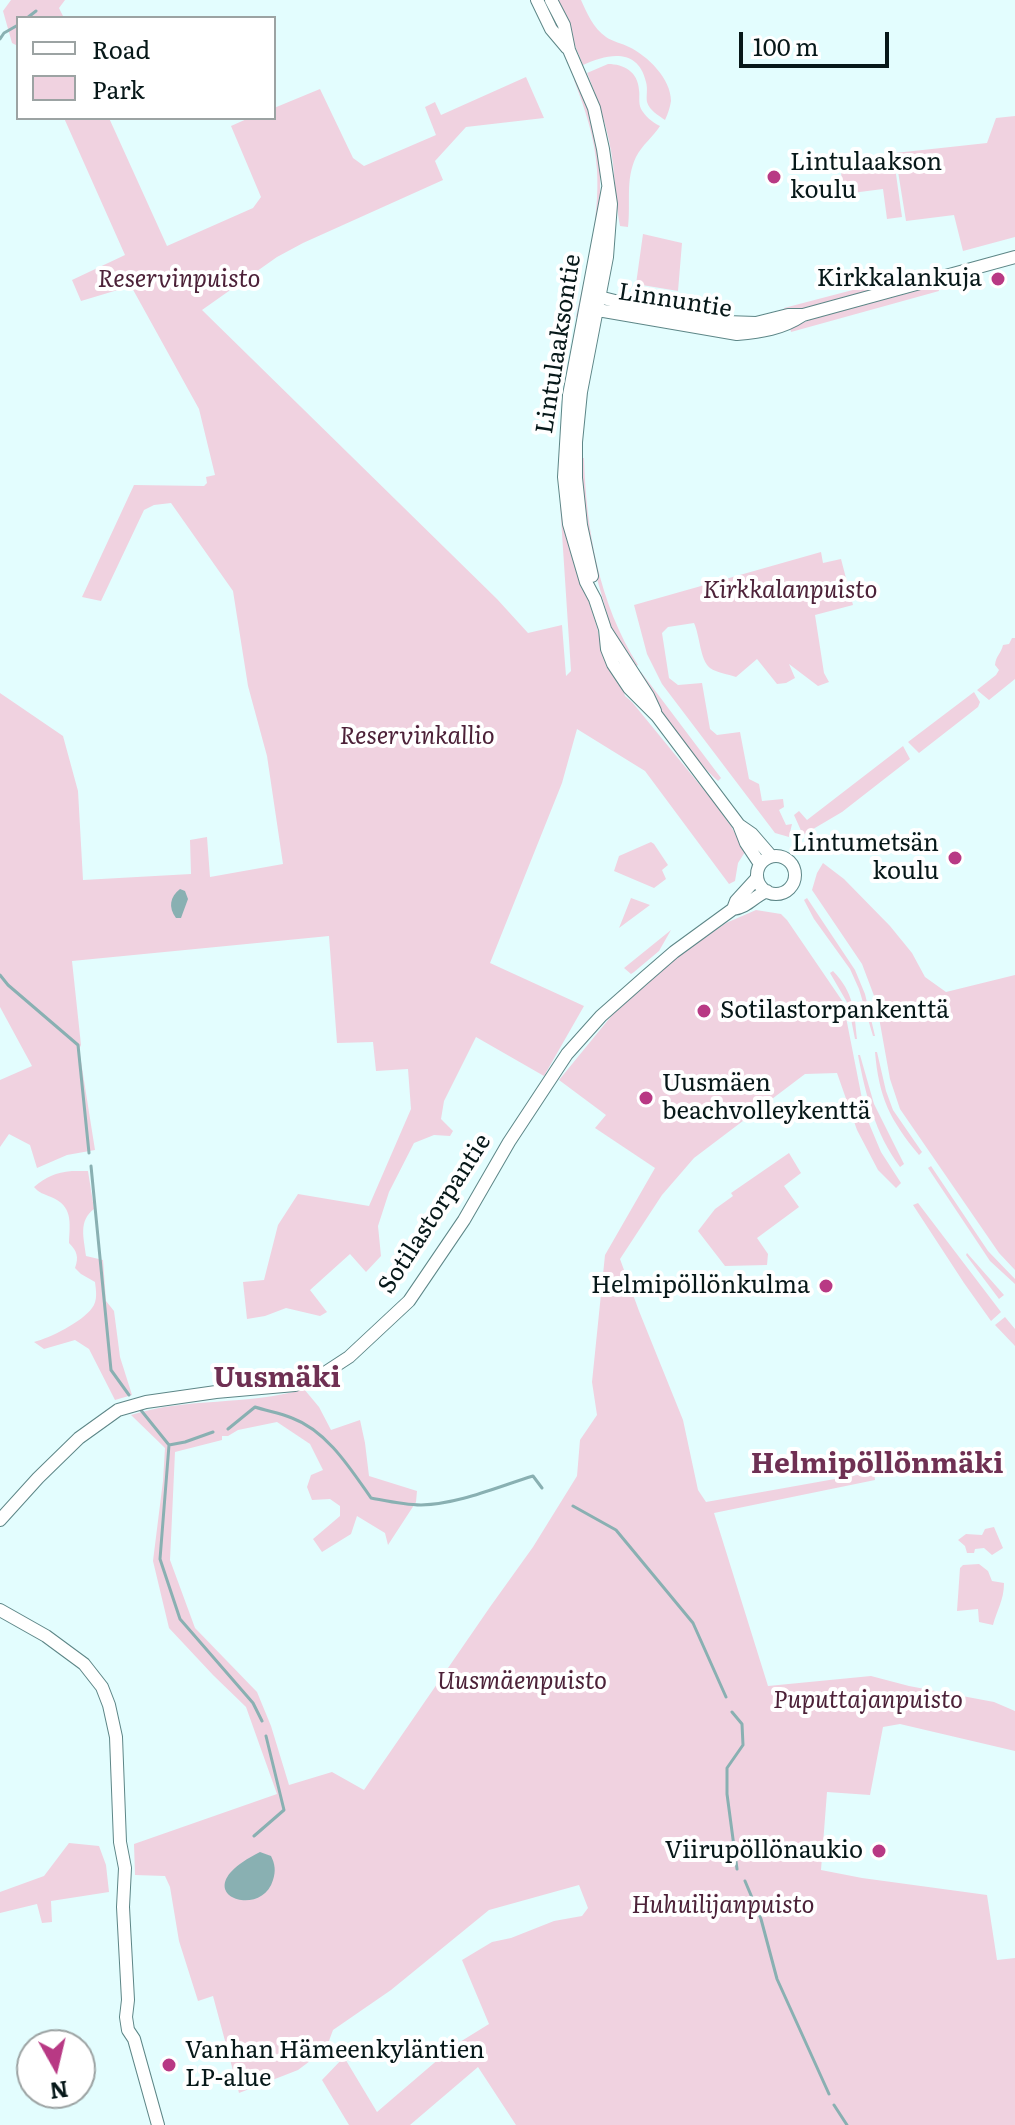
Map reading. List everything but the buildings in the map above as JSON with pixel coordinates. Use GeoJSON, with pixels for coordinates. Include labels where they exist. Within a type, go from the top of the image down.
{"type":"FeatureCollection","features":[{"type":"Feature","properties":{"kind":"street","name":"Lintulaaksontie"},"geometry":{"type":"LineString","coordinates":[[537,0],[551,29],[569,50]]}},
{"type":"Feature","properties":{"kind":"street","name":"Lintulaaksontie"},"geometry":{"type":"LineString","coordinates":[[551,0],[564,25],[569,50],[594,108],[611,204],[593,302],[569,395],[564,477],[574,546],[605,629],[648,696],[657,716],[739,825],[759,871]]}},
{"type":"Feature","properties":{"kind":"street","name":"Linnuntie"},"geometry":{"type":"LineString","coordinates":[[593,302],[726,322],[756,323],[788,315],[803,315],[1015,257]]}},
{"type":"Feature","properties":{"kind":"street","name":"Lintulaaksontie"},"geometry":{"type":"LineString","coordinates":[[739,825],[752,834],[771,856]]}},
{"type":"Feature","properties":{"kind":"street"},"geometry":{"type":"LineString","coordinates":[[771,856],[788,859],[794,866],[796,875],[793,884],[785,892],[777,894],[760,886],[759,871],[771,856]]}},
{"type":"Feature","properties":{"kind":"street","name":"Sotilastorpantie"},"geometry":{"type":"LineString","coordinates":[[733,909],[759,871]]}},
{"type":"Feature","properties":{"kind":"street","name":"Sotilastorpantie"},"geometry":{"type":"LineString","coordinates":[[0,1520],[79,1438],[118,1410],[146,1402],[216,1392],[295,1385],[323,1374],[349,1357],[409,1301],[464,1220],[509,1142],[567,1054],[601,1016],[674,952],[733,909],[743,907],[767,891]]}},
{"type":"Feature","properties":{"kind":"street"},"geometry":{"type":"LineString","coordinates":[[0,1610],[46,1636],[84,1664],[102,1687],[114,1721],[120,1842],[116,1868],[118,1893],[123,1907],[127,2025],[134,2039],[158,2125]]}},
{"type":"Feature","properties":{"kind":"green space"},"geometry":{"type":"Polygon","coordinates":[[[11,0],[65,0],[59,8],[63,16],[16,16],[16,45],[12,43],[3,11],[11,0]]]}},
{"type":"Feature","properties":{"kind":"green space"},"geometry":{"type":"Polygon","coordinates":[[[556,0],[581,0],[601,33],[651,62],[670,93],[671,101],[665,120],[648,105],[642,71],[629,58],[611,56],[583,65],[556,0]]]}},
{"type":"Feature","properties":{"kind":"green space"},"geometry":{"type":"Polygon","coordinates":[[[608,64],[625,67],[633,74],[638,84],[641,109],[660,126],[638,153],[633,166],[629,183],[628,227],[620,226],[609,140],[587,73],[608,64]]]}},
{"type":"Feature","properties":{"kind":"green space","name":"Reservinkallio"},"geometry":{"type":"Polygon","coordinates":[[[526,77],[544,118],[466,127],[435,161],[443,180],[277,257],[202,310],[528,633],[562,625],[566,676],[571,671],[560,503],[563,501],[571,546],[604,657],[625,696],[709,796],[745,852],[738,863],[735,881],[729,884],[645,771],[577,729],[562,783],[490,963],[584,1006],[544,1076],[476,1037],[444,1101],[441,1119],[453,1131],[450,1136],[434,1135],[414,1143],[389,1192],[378,1226],[381,1256],[366,1272],[350,1254],[310,1290],[327,1312],[320,1316],[286,1308],[247,1319],[243,1282],[264,1280],[278,1225],[298,1194],[369,1206],[411,1109],[408,1069],[376,1071],[373,1042],[337,1043],[329,936],[72,961],[79,1049],[95,1150],[67,1155],[37,1168],[30,1145],[9,1134],[0,1147],[0,1080],[32,1066],[0,1007],[0,693],[63,736],[78,791],[83,880],[191,874],[190,840],[207,837],[210,877],[283,864],[267,756],[248,686],[233,591],[171,503],[144,510],[101,601],[82,597],[134,485],[204,486],[206,477],[215,475],[199,409],[131,286],[81,301],[72,280],[125,255],[65,120],[110,120],[167,246],[253,208],[261,197],[231,126],[244,120],[276,120],[276,107],[320,89],[353,158],[364,166],[436,135],[425,107],[435,102],[441,115],[526,77]]]}},
{"type":"Feature","properties":{"kind":"green space"},"geometry":{"type":"Polygon","coordinates":[[[577,79],[590,116],[600,170],[600,198],[580,318],[576,317],[591,244],[597,170],[586,113],[574,80],[577,79]]]}},
{"type":"Feature","properties":{"kind":"green space"},"geometry":{"type":"Polygon","coordinates":[[[1015,116],[1015,237],[963,251],[954,215],[906,221],[895,153],[987,143],[996,118],[1015,116]]]}},
{"type":"Feature","properties":{"kind":"green space"},"geometry":{"type":"Polygon","coordinates":[[[839,154],[864,171],[895,167],[902,217],[887,219],[883,189],[844,194],[840,166],[811,170],[810,158],[839,154]]]}},
{"type":"Feature","properties":{"kind":"green space"},"geometry":{"type":"Polygon","coordinates":[[[643,234],[682,243],[678,291],[636,284],[643,234]]]}},
{"type":"Feature","properties":{"kind":"green space"},"geometry":{"type":"Polygon","coordinates":[[[887,281],[885,287],[785,313],[784,308],[887,281]]]}},
{"type":"Feature","properties":{"kind":"green space"},"geometry":{"type":"Polygon","coordinates":[[[938,285],[939,291],[791,332],[790,328],[812,319],[938,285]]]}},
{"type":"Feature","properties":{"kind":"green space"},"geometry":{"type":"Polygon","coordinates":[[[579,458],[584,458],[588,512],[597,565],[613,617],[638,665],[634,667],[612,631],[593,565],[579,458]]]}},
{"type":"Feature","properties":{"kind":"green space","name":"Kirkkalanpuisto"},"geometry":{"type":"Polygon","coordinates":[[[821,552],[823,563],[841,559],[853,605],[815,615],[824,673],[829,682],[818,686],[789,664],[795,678],[777,684],[757,659],[736,677],[710,668],[704,659],[694,623],[668,627],[662,633],[669,678],[678,685],[702,683],[710,729],[717,735],[740,732],[749,779],[759,784],[762,801],[783,799],[784,807],[779,810],[786,825],[792,824],[789,837],[775,833],[662,684],[647,654],[634,605],[821,552]]]}},
{"type":"Feature","properties":{"kind":"green space"},"geometry":{"type":"Polygon","coordinates":[[[1015,638],[1015,679],[989,700],[977,690],[996,675],[999,670],[995,665],[996,659],[1003,645],[1009,644],[1015,638]]]}},
{"type":"Feature","properties":{"kind":"green space"},"geometry":{"type":"Polygon","coordinates":[[[641,672],[721,778],[718,781],[674,730],[638,674],[641,672]]]}},
{"type":"Feature","properties":{"kind":"green space"},"geometry":{"type":"Polygon","coordinates":[[[974,692],[980,702],[978,707],[919,753],[908,742],[974,692]]]}},
{"type":"Feature","properties":{"kind":"green space"},"geometry":{"type":"Polygon","coordinates":[[[903,746],[910,759],[842,812],[803,835],[794,815],[799,811],[807,820],[903,746]]]}},
{"type":"Feature","properties":{"kind":"green space"},"geometry":{"type":"Polygon","coordinates":[[[651,842],[668,865],[662,870],[666,879],[654,888],[614,871],[619,856],[651,842]]]}},
{"type":"Feature","properties":{"kind":"green space"},"geometry":{"type":"Polygon","coordinates":[[[823,863],[844,879],[890,926],[912,953],[925,977],[946,992],[1015,975],[1015,1270],[999,1253],[900,1109],[890,1079],[876,1001],[862,964],[812,890],[823,863]]]}},
{"type":"Feature","properties":{"kind":"green space"},"geometry":{"type":"Polygon","coordinates":[[[631,898],[650,905],[619,928],[631,898]]]}},
{"type":"Feature","properties":{"kind":"green space"},"geometry":{"type":"Polygon","coordinates":[[[807,898],[855,970],[865,994],[875,1036],[850,969],[814,919],[804,900],[807,898]]]}},
{"type":"Feature","properties":{"kind":"green space"},"geometry":{"type":"Polygon","coordinates":[[[756,910],[781,914],[787,920],[843,1002],[865,1114],[881,1152],[901,1183],[896,1188],[878,1170],[857,1130],[837,1073],[805,1074],[694,1158],[662,1195],[620,1259],[683,1420],[698,1490],[706,1502],[874,1472],[875,1480],[714,1513],[768,1686],[871,1676],[994,1702],[1015,1711],[1015,1751],[900,1724],[883,1727],[870,1795],[827,1792],[821,1870],[987,1895],[997,1960],[1015,1958],[1015,2125],[516,2125],[478,2067],[410,2125],[349,2125],[322,2080],[344,2057],[377,2112],[455,2045],[489,2024],[462,1960],[492,1942],[554,1921],[582,1916],[588,1908],[579,1885],[489,1910],[391,1990],[333,2030],[326,2049],[298,2070],[239,2093],[213,1996],[198,2001],[179,1941],[170,1887],[165,1876],[135,1875],[134,1844],[277,1794],[246,1707],[169,1628],[153,1561],[165,1448],[131,1415],[152,1409],[261,1398],[304,1389],[319,1407],[331,1430],[360,1420],[369,1476],[417,1491],[416,1502],[388,1545],[385,1533],[357,1516],[351,1534],[322,1552],[313,1539],[340,1516],[340,1506],[330,1499],[312,1500],[307,1487],[311,1475],[323,1470],[310,1444],[277,1422],[238,1430],[222,1436],[222,1440],[175,1452],[170,1560],[195,1628],[257,1692],[289,1785],[332,1772],[364,1790],[533,1547],[577,1476],[580,1440],[597,1415],[592,1382],[605,1255],[655,1168],[595,1128],[606,1115],[559,1080],[613,1014],[681,954],[726,923],[756,910]]]}},
{"type":"Feature","properties":{"kind":"green space"},"geometry":{"type":"Polygon","coordinates":[[[671,930],[659,951],[634,972],[631,974],[624,968],[671,930]]]}},
{"type":"Feature","properties":{"kind":"green space"},"geometry":{"type":"Polygon","coordinates":[[[833,971],[849,995],[857,1039],[848,1004],[830,973],[833,971]]]}},
{"type":"Feature","properties":{"kind":"green space"},"geometry":{"type":"Polygon","coordinates":[[[875,1052],[893,1110],[922,1152],[919,1155],[900,1131],[888,1108],[879,1083],[875,1052]]]}},
{"type":"Feature","properties":{"kind":"green space"},"geometry":{"type":"Polygon","coordinates":[[[858,1055],[874,1104],[904,1164],[900,1167],[884,1141],[873,1114],[858,1055]]]}},
{"type":"Feature","properties":{"kind":"green space"},"geometry":{"type":"Polygon","coordinates":[[[789,1153],[801,1173],[784,1186],[799,1207],[757,1238],[768,1254],[767,1265],[725,1266],[698,1231],[715,1209],[733,1196],[731,1193],[789,1153]]]}},
{"type":"Feature","properties":{"kind":"green space"},"geometry":{"type":"Polygon","coordinates":[[[931,1166],[988,1251],[1015,1279],[1015,1284],[990,1261],[928,1168],[931,1166]]]}},
{"type":"Feature","properties":{"kind":"green space"},"geometry":{"type":"Polygon","coordinates":[[[88,1171],[94,1209],[84,1224],[86,1256],[103,1260],[106,1301],[114,1311],[120,1357],[132,1395],[115,1400],[89,1349],[75,1340],[44,1349],[34,1342],[73,1324],[95,1302],[95,1282],[75,1268],[77,1257],[69,1243],[67,1210],[34,1187],[52,1176],[88,1171]]]}},
{"type":"Feature","properties":{"kind":"green space"},"geometry":{"type":"Polygon","coordinates":[[[918,1203],[1001,1312],[991,1321],[913,1205],[918,1203]]]}},
{"type":"Feature","properties":{"kind":"green space"},"geometry":{"type":"Polygon","coordinates":[[[966,1255],[1004,1295],[999,1299],[966,1255]]]}},
{"type":"Feature","properties":{"kind":"green space"},"geometry":{"type":"Polygon","coordinates":[[[1005,1317],[1015,1329],[1015,1346],[995,1325],[1005,1317]]]}},
{"type":"Feature","properties":{"kind":"green space"},"geometry":{"type":"Polygon","coordinates":[[[994,1527],[1003,1548],[992,1555],[984,1548],[967,1553],[958,1540],[966,1534],[982,1535],[985,1529],[994,1527]]]}},
{"type":"Feature","properties":{"kind":"green space"},"geometry":{"type":"Polygon","coordinates":[[[979,1564],[988,1571],[992,1581],[1004,1583],[993,1625],[979,1622],[978,1609],[957,1611],[960,1568],[979,1564]]]}},
{"type":"Feature","properties":{"kind":"green space"},"geometry":{"type":"Polygon","coordinates":[[[69,1843],[99,1846],[106,1865],[109,1892],[51,1901],[52,1922],[42,1923],[37,1904],[0,1913],[0,1892],[44,1876],[69,1843]]]}},
{"type":"Feature","properties":{"kind":"water"},"geometry":{"type":"Polygon","coordinates":[[[180,889],[185,891],[188,899],[181,918],[176,918],[171,902],[180,889]]]}},
{"type":"Feature","properties":{"kind":"water"},"geometry":{"type":"Polygon","coordinates":[[[260,1852],[271,1856],[275,1868],[266,1892],[255,1899],[232,1897],[225,1890],[226,1879],[237,1866],[260,1852]]]}},
{"type":"Feature","properties":{"kind":"waterway"},"geometry":{"type":"LineString","coordinates":[[30,16],[36,11]]}},
{"type":"Feature","properties":{"kind":"waterway"},"geometry":{"type":"LineString","coordinates":[[0,39],[16,26]]}},
{"type":"Feature","properties":{"kind":"waterway"},"geometry":{"type":"LineString","coordinates":[[0,975],[78,1045],[89,1153]]}},
{"type":"Feature","properties":{"kind":"waterway"},"geometry":{"type":"LineString","coordinates":[[91,1166],[111,1370],[129,1395]]}},
{"type":"Feature","properties":{"kind":"waterway"},"geometry":{"type":"LineString","coordinates":[[228,1429],[255,1407],[292,1418],[327,1441],[371,1498],[389,1502],[421,1505],[449,1502],[533,1476],[542,1488]]}},
{"type":"Feature","properties":{"kind":"waterway"},"geometry":{"type":"LineString","coordinates":[[140,1409],[169,1445],[213,1432]]}},
{"type":"Feature","properties":{"kind":"waterway"},"geometry":{"type":"LineString","coordinates":[[169,1445],[160,1559],[180,1619],[253,1703],[262,1721]]}},
{"type":"Feature","properties":{"kind":"waterway"},"geometry":{"type":"LineString","coordinates":[[573,1506],[616,1530],[693,1623],[726,1697]]}},
{"type":"Feature","properties":{"kind":"waterway"},"geometry":{"type":"LineString","coordinates":[[732,1712],[742,1724],[743,1745],[727,1768],[727,1794],[737,1869]]}},
{"type":"Feature","properties":{"kind":"waterway"},"geometry":{"type":"LineString","coordinates":[[254,1836],[284,1810],[266,1736]]}},
{"type":"Feature","properties":{"kind":"waterway"},"geometry":{"type":"LineString","coordinates":[[745,1881],[761,1919],[777,1979],[829,2094]]}},
{"type":"Feature","properties":{"kind":"waterway"},"geometry":{"type":"LineString","coordinates":[[834,2105],[847,2125]]}},
{"type":"Feature","properties":{"kind":"place","name":"Lintulaakson koulu"},"geometry":{"type":"Point","coordinates":[774,177]}},
{"type":"Feature","properties":{"kind":"place","name":"Kirkkalankuja"},"geometry":{"type":"Point","coordinates":[998,279]}},
{"type":"Feature","properties":{"kind":"place","name":"Lintumetsän koulu"},"geometry":{"type":"Point","coordinates":[955,858]}},
{"type":"Feature","properties":{"kind":"place","name":"Sotilastorpankenttä"},"geometry":{"type":"Point","coordinates":[704,1011]}},
{"type":"Feature","properties":{"kind":"place","name":"Uusmäen beachvolleykenttä"},"geometry":{"type":"Point","coordinates":[646,1098]}},
{"type":"Feature","properties":{"kind":"place","name":"Helmipöllönkulma"},"geometry":{"type":"Point","coordinates":[826,1286]}},
{"type":"Feature","properties":{"kind":"place","name":"Viirupöllönaukio"},"geometry":{"type":"Point","coordinates":[879,1851]}},
{"type":"Feature","properties":{"kind":"place","name":"Vanhan Hämeenkyläntien LP-alue"},"geometry":{"type":"Point","coordinates":[169,2065]}},
{"type":"Feature","properties":{"kind":"district","name":"Uusmäki"},"geometry":{"type":"Point","coordinates":[277,1379]}},
{"type":"Feature","properties":{"kind":"district","name":"Helmipöllönmäki"},"geometry":{"type":"Point","coordinates":[877,1465]}},
{"type":"Feature","properties":{"kind":"park label","name":"Reservinpuisto"},"geometry":{"type":"Point","coordinates":[179,280]}},
{"type":"Feature","properties":{"kind":"park label","name":"Uusmäenpuisto"},"geometry":{"type":"Point","coordinates":[522,1682]}},
{"type":"Feature","properties":{"kind":"park label","name":"Puputtajanpuisto"},"geometry":{"type":"Point","coordinates":[868,1701]}},
{"type":"Feature","properties":{"kind":"park label","name":"Huhuilijanpuisto"},"geometry":{"type":"Point","coordinates":[723,1906]}}]}
